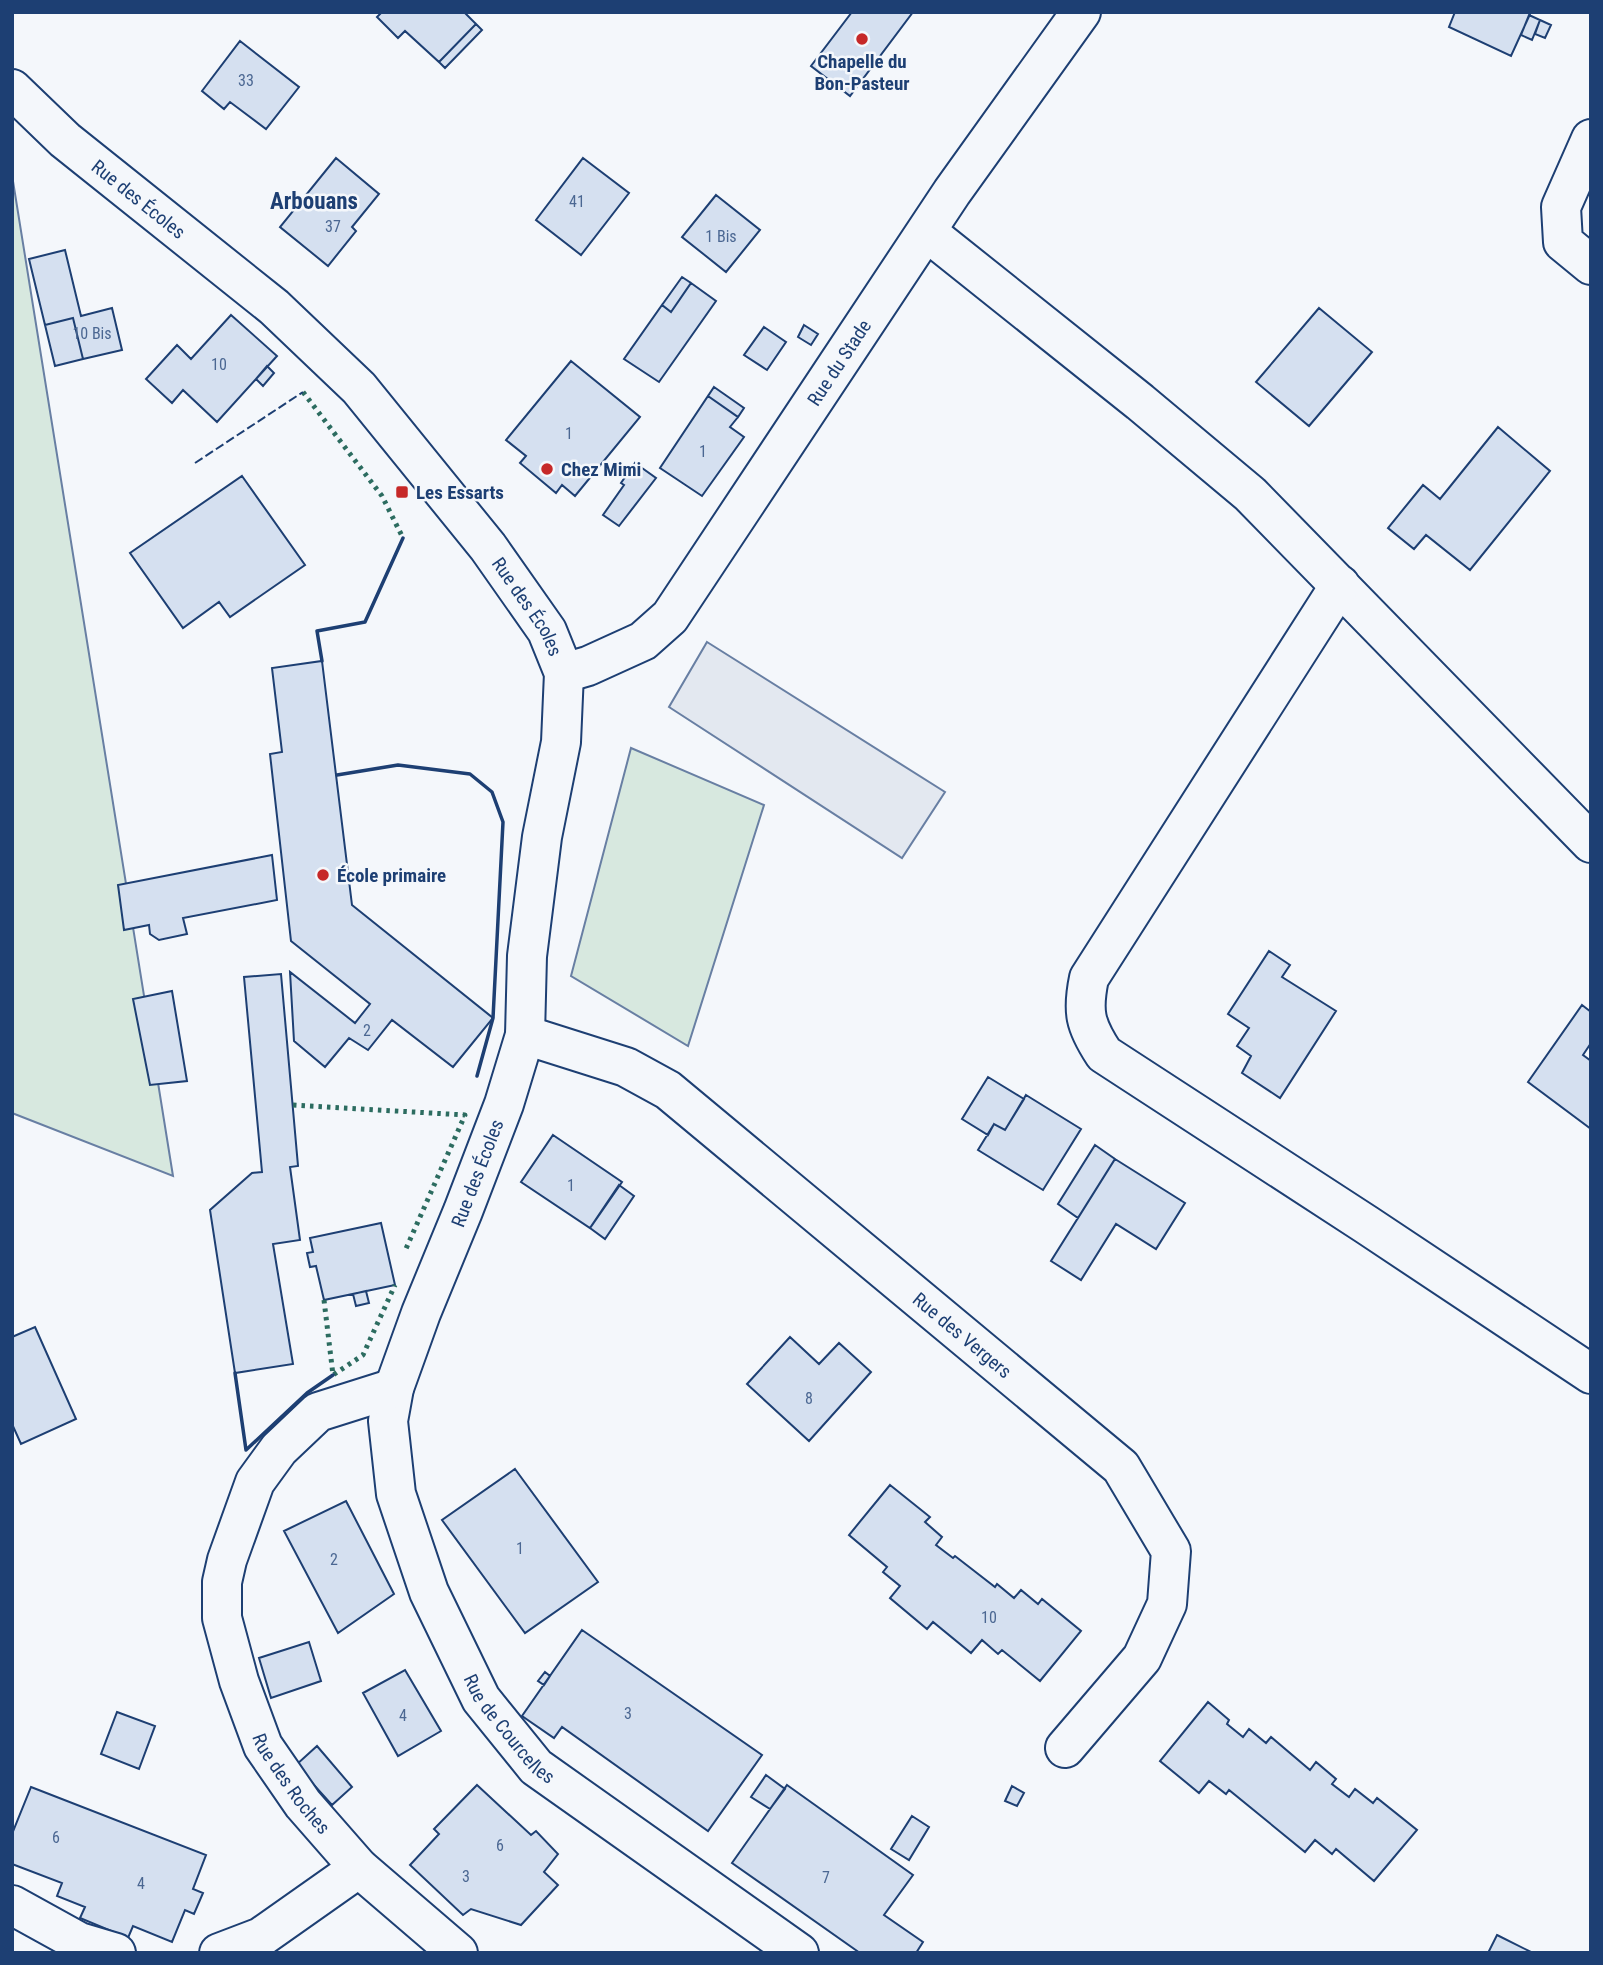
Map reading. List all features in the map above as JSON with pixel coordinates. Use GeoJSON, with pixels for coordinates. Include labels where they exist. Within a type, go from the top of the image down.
{"type":"FeatureCollection","features":[{"type":"Feature","properties":{"kind":"street","name":"Rue du Stade"},"geometry":{"type":"LineString","coordinates":[[564,673],[588,666],[643,641],[670,617],[952,192],[1081,12]]}},
{"type":"Feature","properties":{"kind":"street","name":"Rue des Écoles"},"geometry":{"type":"LineString","coordinates":[[12,89],[65,140],[274,307],[359,388],[488,547],[547,631],[564,673],[561,742],[542,837],[527,956],[526,1035],[504,1104],[394,1388]]}},
{"type":"Feature","properties":{"kind":"street"},"geometry":{"type":"LineString","coordinates":[[1591,139],[1560,207],[1563,242],[1591,265]]}},
{"type":"Feature","properties":{"kind":"street"},"geometry":{"type":"LineString","coordinates":[[927,232],[1251,494],[1591,843]]}},
{"type":"Feature","properties":{"kind":"street"},"geometry":{"type":"LineString","coordinates":[[1340,585],[1089,978],[1084,1004],[1089,1030],[1104,1054],[1591,1374]]}},
{"type":"Feature","properties":{"kind":"street","name":"Rue des Vergers"},"geometry":{"type":"LineString","coordinates":[[526,1035],[626,1067],[668,1090],[1121,1467],[1171,1551],[1167,1604],[1142,1658],[1065,1748]]}},
{"type":"Feature","properties":{"kind":"street","name":"Rue des Roches"},"geometry":{"type":"LineString","coordinates":[[394,1388],[318,1412],[279,1449],[255,1482],[227,1560],[222,1582],[222,1618],[239,1681],[263,1746],[303,1804],[359,1868],[458,1953]]}},
{"type":"Feature","properties":{"kind":"street","name":"Rue de Courcelles"},"geometry":{"type":"LineString","coordinates":[[394,1388],[388,1422],[396,1494],[429,1592],[481,1699],[536,1767],[799,1953]]}},
{"type":"Feature","properties":{"kind":"street"},"geometry":{"type":"LineString","coordinates":[[219,1953],[261,1937],[359,1868]]}},
{"type":"Feature","properties":{"kind":"street"},"geometry":{"type":"LineString","coordinates":[[12,1905],[79,1942],[116,1953]]}},
{"type":"Feature","properties":{"kind":"shaded area"},"geometry":{"type":"Polygon","coordinates":[[[12,175],[173,1176],[12,1113],[12,175]]]}},
{"type":"Feature","properties":{"kind":"shaded area"},"geometry":{"type":"Polygon","coordinates":[[[707,642],[945,792],[902,858],[669,707],[707,642]]]}},
{"type":"Feature","properties":{"kind":"shaded area"},"geometry":{"type":"Polygon","coordinates":[[[631,748],[764,805],[688,1046],[571,976],[631,748]]]}},
{"type":"Feature","properties":{"kind":"building"},"geometry":{"type":"Polygon","coordinates":[[[382,12],[464,12],[476,24],[439,62],[405,31],[398,38],[377,17],[382,12]]]}},
{"type":"Feature","properties":{"kind":"building","name":"Chapelle du Bon-Pasteur"},"geometry":{"type":"Polygon","coordinates":[[[852,12],[913,12],[850,96],[811,66],[852,12]]]}},
{"type":"Feature","properties":{"kind":"building"},"geometry":{"type":"Polygon","coordinates":[[[1455,12],[1531,12],[1511,56],[1449,27],[1455,12]]]}},
{"type":"Feature","properties":{"kind":"building"},"geometry":{"type":"Polygon","coordinates":[[[1529,15],[1540,20],[1532,40],[1521,35],[1529,15]]]}},
{"type":"Feature","properties":{"kind":"building"},"geometry":{"type":"Polygon","coordinates":[[[1540,20],[1551,25],[1545,38],[1535,34],[1540,20]]]}},
{"type":"Feature","properties":{"kind":"building"},"geometry":{"type":"Polygon","coordinates":[[[476,24],[482,30],[445,68],[439,62],[476,24]]]}},
{"type":"Feature","properties":{"kind":"building"},"geometry":{"type":"Polygon","coordinates":[[[240,41],[299,87],[266,129],[230,102],[224,109],[202,91],[240,41]]]}},
{"type":"Feature","properties":{"kind":"building"},"geometry":{"type":"Polygon","coordinates":[[[336,158],[379,194],[352,227],[356,231],[328,266],[280,227],[336,158]]]}},
{"type":"Feature","properties":{"kind":"building"},"geometry":{"type":"Polygon","coordinates":[[[583,158],[629,193],[581,255],[536,220],[583,158]]]}},
{"type":"Feature","properties":{"kind":"building"},"geometry":{"type":"Polygon","coordinates":[[[716,195],[760,230],[726,272],[682,237],[716,195]]]}},
{"type":"Feature","properties":{"kind":"building"},"geometry":{"type":"Polygon","coordinates":[[[65,250],[81,316],[112,308],[122,350],[83,359],[73,318],[45,325],[29,259],[65,250]]]}},
{"type":"Feature","properties":{"kind":"building"},"geometry":{"type":"Polygon","coordinates":[[[682,277],[691,283],[671,312],[662,305],[682,277]]]}},
{"type":"Feature","properties":{"kind":"building"},"geometry":{"type":"Polygon","coordinates":[[[691,283],[716,301],[659,382],[624,359],[662,305],[671,312],[691,283]]]}},
{"type":"Feature","properties":{"kind":"building"},"geometry":{"type":"Polygon","coordinates":[[[1319,308],[1372,352],[1309,426],[1256,382],[1319,308]]]}},
{"type":"Feature","properties":{"kind":"building"},"geometry":{"type":"Polygon","coordinates":[[[231,315],[277,356],[217,422],[183,390],[172,403],[146,379],[177,345],[191,359],[231,315]]]}},
{"type":"Feature","properties":{"kind":"building"},"geometry":{"type":"Polygon","coordinates":[[[73,318],[83,359],[55,366],[45,325],[73,318]]]}},
{"type":"Feature","properties":{"kind":"building"},"geometry":{"type":"Polygon","coordinates":[[[804,325],[818,334],[811,345],[798,337],[804,325]]]}},
{"type":"Feature","properties":{"kind":"building"},"geometry":{"type":"Polygon","coordinates":[[[764,327],[786,342],[767,370],[744,355],[764,327]]]}},
{"type":"Feature","properties":{"kind":"building"},"geometry":{"type":"Polygon","coordinates":[[[571,361],[640,417],[575,496],[562,485],[556,493],[520,463],[526,456],[506,440],[571,361]]]}},
{"type":"Feature","properties":{"kind":"building"},"geometry":{"type":"Polygon","coordinates":[[[267,366],[274,373],[263,386],[256,379],[267,366]]]}},
{"type":"Feature","properties":{"kind":"building"},"geometry":{"type":"Polygon","coordinates":[[[714,387],[744,408],[738,417],[708,396],[714,387]]]}},
{"type":"Feature","properties":{"kind":"building"},"geometry":{"type":"Polygon","coordinates":[[[708,396],[738,417],[730,427],[744,437],[702,496],[660,468],[708,396]]]}},
{"type":"Feature","properties":{"kind":"building"},"geometry":{"type":"Polygon","coordinates":[[[1498,427],[1550,471],[1470,570],[1426,535],[1414,549],[1388,528],[1423,485],[1440,499],[1498,427]]]}},
{"type":"Feature","properties":{"kind":"building"},"geometry":{"type":"Polygon","coordinates":[[[635,463],[656,478],[619,526],[603,515],[624,485],[621,483],[635,463]]]}},
{"type":"Feature","properties":{"kind":"building"},"geometry":{"type":"Polygon","coordinates":[[[242,476],[305,565],[230,617],[219,602],[183,628],[130,553],[242,476]]]}},
{"type":"Feature","properties":{"kind":"building"},"geometry":{"type":"Polygon","coordinates":[[[322,661],[352,905],[493,1018],[453,1067],[392,1020],[368,1050],[349,1038],[325,1067],[294,1041],[290,972],[355,1023],[370,1004],[291,941],[270,754],[282,752],[272,668],[322,661]]]}},
{"type":"Feature","properties":{"kind":"building"},"geometry":{"type":"Polygon","coordinates":[[[272,855],[277,900],[183,918],[187,934],[159,940],[150,934],[149,925],[124,930],[118,885],[272,855]]]}},
{"type":"Feature","properties":{"kind":"building"},"geometry":{"type":"Polygon","coordinates":[[[1269,951],[1290,965],[1282,977],[1336,1011],[1280,1098],[1242,1073],[1251,1056],[1237,1046],[1249,1028],[1228,1014],[1269,951]]]}},
{"type":"Feature","properties":{"kind":"building"},"geometry":{"type":"Polygon","coordinates":[[[281,974],[298,1166],[290,1167],[300,1240],[273,1244],[293,1364],[235,1373],[210,1210],[252,1173],[262,1172],[244,977],[281,974]]]}},
{"type":"Feature","properties":{"kind":"building"},"geometry":{"type":"Polygon","coordinates":[[[172,991],[187,1081],[150,1085],[133,999],[172,991]]]}},
{"type":"Feature","properties":{"kind":"building"},"geometry":{"type":"Polygon","coordinates":[[[1582,1005],[1591,1012],[1591,1043],[1583,1055],[1591,1061],[1591,1129],[1528,1082],[1582,1005]]]}},
{"type":"Feature","properties":{"kind":"building"},"geometry":{"type":"Polygon","coordinates":[[[988,1077],[1024,1099],[1005,1130],[994,1124],[988,1135],[962,1119],[988,1077]]]}},
{"type":"Feature","properties":{"kind":"building"},"geometry":{"type":"Polygon","coordinates":[[[1026,1095],[1081,1129],[1043,1190],[978,1150],[994,1124],[1005,1130],[1026,1095]]]}},
{"type":"Feature","properties":{"kind":"building"},"geometry":{"type":"Polygon","coordinates":[[[553,1135],[622,1182],[590,1228],[521,1182],[553,1135]]]}},
{"type":"Feature","properties":{"kind":"building"},"geometry":{"type":"Polygon","coordinates":[[[1095,1145],[1115,1159],[1078,1218],[1058,1204],[1095,1145]]]}},
{"type":"Feature","properties":{"kind":"building"},"geometry":{"type":"Polygon","coordinates":[[[1115,1159],[1185,1203],[1156,1249],[1116,1224],[1081,1280],[1051,1261],[1115,1159]]]}},
{"type":"Feature","properties":{"kind":"building"},"geometry":{"type":"Polygon","coordinates":[[[619,1185],[634,1196],[605,1239],[590,1228],[619,1185]]]}},
{"type":"Feature","properties":{"kind":"building"},"geometry":{"type":"Polygon","coordinates":[[[381,1223],[395,1285],[324,1300],[316,1266],[310,1267],[307,1253],[313,1252],[310,1238],[381,1223]]]}},
{"type":"Feature","properties":{"kind":"building"},"geometry":{"type":"Polygon","coordinates":[[[366,1291],[369,1303],[356,1306],[353,1294],[366,1291]]]}},
{"type":"Feature","properties":{"kind":"building"},"geometry":{"type":"Polygon","coordinates":[[[35,1327],[76,1419],[21,1444],[12,1424],[12,1337],[35,1327]]]}},
{"type":"Feature","properties":{"kind":"building"},"geometry":{"type":"Polygon","coordinates":[[[790,1337],[819,1364],[839,1343],[871,1372],[809,1441],[747,1384],[790,1337]]]}},
{"type":"Feature","properties":{"kind":"building"},"geometry":{"type":"Polygon","coordinates":[[[515,1469],[598,1582],[525,1633],[442,1520],[515,1469]]]}},
{"type":"Feature","properties":{"kind":"building"},"geometry":{"type":"Polygon","coordinates":[[[890,1485],[930,1517],[925,1522],[942,1537],[936,1545],[953,1558],[955,1556],[1014,1598],[1021,1590],[1038,1604],[1042,1599],[1081,1631],[1040,1681],[1002,1650],[998,1654],[982,1640],[971,1653],[933,1622],[927,1629],[890,1598],[900,1586],[883,1572],[887,1567],[849,1535],[890,1485]]]}},
{"type":"Feature","properties":{"kind":"building"},"geometry":{"type":"Polygon","coordinates":[[[346,1501],[394,1594],[338,1633],[284,1531],[346,1501]]]}},
{"type":"Feature","properties":{"kind":"building"},"geometry":{"type":"Polygon","coordinates":[[[582,1630],[762,1755],[708,1831],[562,1727],[554,1738],[522,1716],[582,1630]]]}},
{"type":"Feature","properties":{"kind":"building"},"geometry":{"type":"Polygon","coordinates":[[[309,1642],[321,1681],[271,1698],[259,1658],[309,1642]]]}},
{"type":"Feature","properties":{"kind":"building"},"geometry":{"type":"Polygon","coordinates":[[[405,1670],[441,1731],[398,1756],[363,1693],[405,1670]]]}},
{"type":"Feature","properties":{"kind":"building"},"geometry":{"type":"Polygon","coordinates":[[[545,1672],[550,1676],[544,1685],[538,1681],[545,1672]]]}},
{"type":"Feature","properties":{"kind":"building"},"geometry":{"type":"Polygon","coordinates":[[[1208,1702],[1229,1720],[1227,1724],[1243,1737],[1249,1729],[1266,1743],[1271,1737],[1310,1770],[1316,1762],[1336,1779],[1332,1784],[1349,1797],[1355,1789],[1373,1803],[1377,1798],[1417,1830],[1374,1881],[1336,1849],[1332,1854],[1315,1840],[1305,1852],[1229,1790],[1226,1794],[1209,1781],[1199,1793],[1160,1761],[1208,1702]]]}},
{"type":"Feature","properties":{"kind":"building"},"geometry":{"type":"Polygon","coordinates":[[[117,1712],[155,1726],[139,1769],[101,1754],[117,1712]]]}},
{"type":"Feature","properties":{"kind":"building"},"geometry":{"type":"Polygon","coordinates":[[[317,1746],[352,1787],[332,1805],[296,1765],[317,1746]]]}},
{"type":"Feature","properties":{"kind":"building"},"geometry":{"type":"Polygon","coordinates":[[[766,1775],[785,1789],[770,1809],[751,1797],[766,1775]]]}},
{"type":"Feature","properties":{"kind":"building"},"geometry":{"type":"Polygon","coordinates":[[[477,1785],[531,1835],[536,1831],[558,1854],[544,1872],[558,1885],[521,1925],[471,1909],[463,1915],[410,1865],[439,1834],[434,1829],[477,1785]]]}},
{"type":"Feature","properties":{"kind":"building"},"geometry":{"type":"Polygon","coordinates":[[[787,1785],[913,1875],[884,1915],[923,1942],[916,1953],[860,1953],[732,1863],[787,1785]]]}},
{"type":"Feature","properties":{"kind":"building"},"geometry":{"type":"Polygon","coordinates":[[[1012,1786],[1024,1793],[1017,1806],[1005,1801],[1012,1786]]]}},
{"type":"Feature","properties":{"kind":"building"},"geometry":{"type":"Polygon","coordinates":[[[31,1787],[206,1855],[193,1889],[203,1893],[194,1914],[185,1910],[172,1942],[133,1926],[128,1938],[80,1918],[85,1907],[57,1896],[62,1883],[12,1864],[12,1834],[31,1787]]]}},
{"type":"Feature","properties":{"kind":"building"},"geometry":{"type":"Polygon","coordinates":[[[912,1816],[929,1827],[909,1860],[891,1849],[912,1816]]]}},
{"type":"Feature","properties":{"kind":"building"},"geometry":{"type":"Polygon","coordinates":[[[1497,1935],[1533,1953],[1488,1953],[1497,1935]]]}},
{"type":"Feature","properties":{"kind":"hedge"},"geometry":{"type":"LineString","coordinates":[[303,392],[382,496],[403,538]]}},
{"type":"Feature","properties":{"kind":"hedge"},"geometry":{"type":"LineString","coordinates":[[293,1105],[465,1115],[405,1251]]}},
{"type":"Feature","properties":{"kind":"hedge"},"geometry":{"type":"LineString","coordinates":[[324,1300],[333,1375],[363,1355],[395,1285]]}},
{"type":"Feature","properties":{"kind":"fence"},"geometry":{"type":"LineString","coordinates":[[195,463],[303,392]]}},
{"type":"Feature","properties":{"kind":"wall"},"geometry":{"type":"LineString","coordinates":[[322,661],[317,631],[365,622],[403,538]]}},
{"type":"Feature","properties":{"kind":"wall"},"geometry":{"type":"LineString","coordinates":[[337,775],[398,765],[470,774],[492,792],[503,822],[493,1018],[477,1076]]}},
{"type":"Feature","properties":{"kind":"wall"},"geometry":{"type":"LineString","coordinates":[[235,1373],[246,1450],[307,1393],[333,1375]]}},
{"type":"Feature","properties":{"kind":"place","name":"Chapelle du Bon-Pasteur"},"geometry":{"type":"Point","coordinates":[862,39]}},
{"type":"Feature","properties":{"kind":"place","name":"Chez Mimi"},"geometry":{"type":"Point","coordinates":[547,469]}},
{"type":"Feature","properties":{"kind":"place","name":"Les Essarts"},"geometry":{"type":"Point","coordinates":[402,492]}},
{"type":"Feature","properties":{"kind":"place","name":"École primaire"},"geometry":{"type":"Point","coordinates":[323,875]}},
{"type":"Feature","properties":{"kind":"district","name":"Arbouans"},"geometry":{"type":"Point","coordinates":[314,201]}}]}
